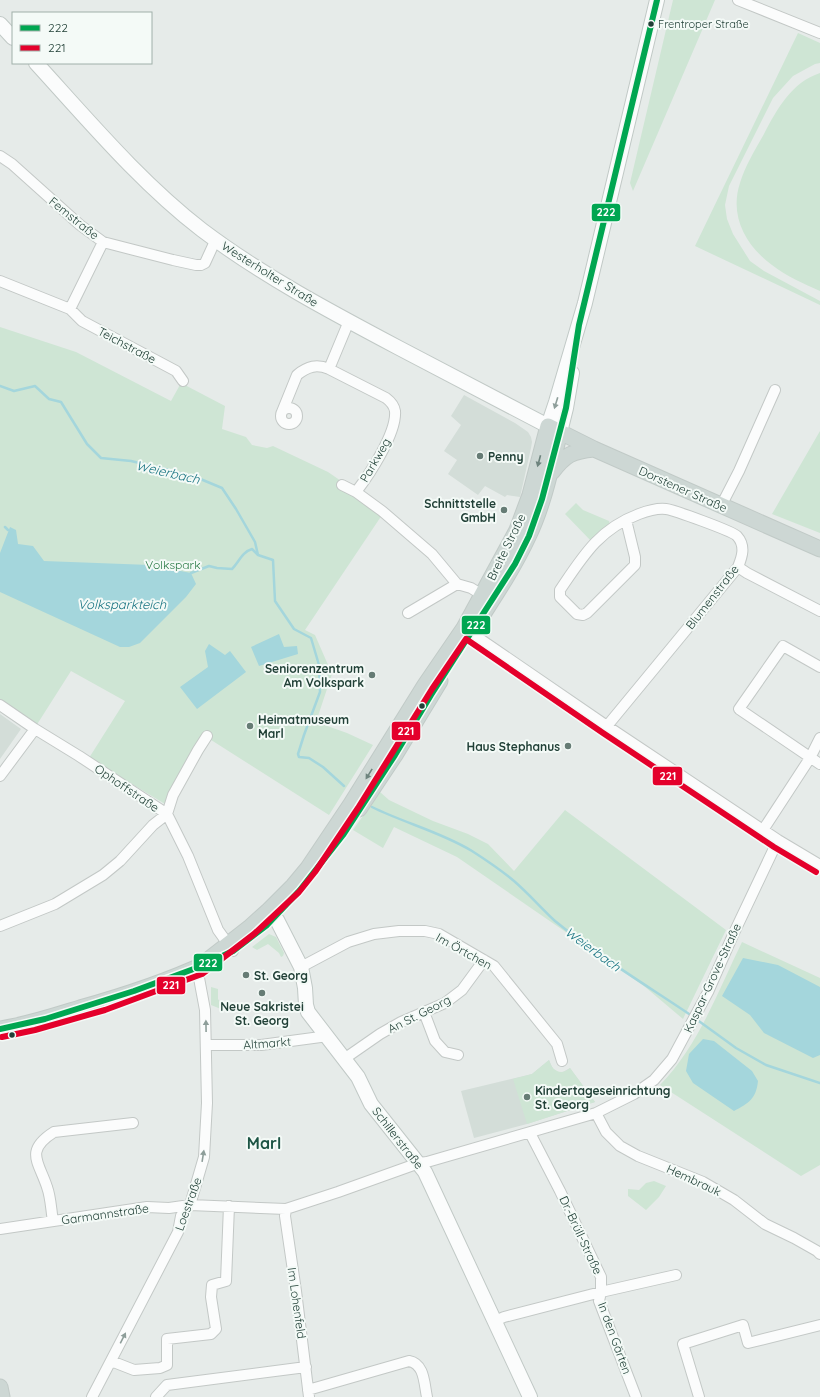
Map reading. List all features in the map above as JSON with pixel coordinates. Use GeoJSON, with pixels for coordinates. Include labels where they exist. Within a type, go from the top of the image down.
{"type":"FeatureCollection","features":[{"type":"Feature","properties":{"kind":"main road"},"geometry":{"type":"LineString","coordinates":[[554,429],[569,393],[579,325],[657,0]]}},
{"type":"Feature","properties":{"kind":"main road"},"geometry":{"type":"LineString","coordinates":[[0,24],[12,37]]}},
{"type":"Feature","properties":{"kind":"main road","name":"Westerholter Straße"},"geometry":{"type":"LineString","coordinates":[[37,64],[123,158],[144,178],[198,226],[250,264],[349,321],[456,379],[554,429]]}},
{"type":"Feature","properties":{"kind":"main road","name":"Dorstener Straße"},"geometry":{"type":"LineString","coordinates":[[554,429],[594,449],[820,549]]}},
{"type":"Feature","properties":{"kind":"main road","name":"Breite Straße"},"geometry":{"type":"LineString","coordinates":[[0,1030],[39,1021],[173,978],[199,967],[256,933],[320,851],[425,685],[467,630],[487,598],[515,564],[529,536],[550,475],[554,429]]}},
{"type":"Feature","properties":{"kind":"main road","name":"Breite Straße"},"geometry":{"type":"LineString","coordinates":[[487,598],[518,530],[554,429]]}},
{"type":"Feature","properties":{"kind":"main road"},"geometry":{"type":"LineString","coordinates":[[550,475],[560,461],[569,454],[594,449]]}},
{"type":"Feature","properties":{"kind":"main road","name":"Schillerstraße"},"geometry":{"type":"LineString","coordinates":[[272,913],[301,967],[308,1012],[328,1036],[358,1077],[372,1104],[419,1163],[530,1397]]}},
{"type":"Feature","properties":{"kind":"main road"},"geometry":{"type":"LineString","coordinates":[[0,1387],[2,1397]]}},
{"type":"Feature","properties":{"kind":"street"},"geometry":{"type":"LineString","coordinates":[[738,0],[820,33]]}},
{"type":"Feature","properties":{"kind":"street","name":"Femstraße"},"geometry":{"type":"LineString","coordinates":[[0,156],[12,164],[80,225],[103,242],[200,265],[205,263],[216,240]]}},
{"type":"Feature","properties":{"kind":"street"},"geometry":{"type":"LineString","coordinates":[[70,309],[103,242]]}},
{"type":"Feature","properties":{"kind":"street","name":"Teichstraße"},"geometry":{"type":"LineString","coordinates":[[0,281],[70,309],[82,321],[176,371],[183,381]]}},
{"type":"Feature","properties":{"kind":"street"},"geometry":{"type":"LineString","coordinates":[[329,369],[349,321]]}},
{"type":"Feature","properties":{"kind":"street","name":"Parkweg"},"geometry":{"type":"LineString","coordinates":[[282,412],[297,375],[314,366],[329,369],[386,398],[392,404],[395,411],[392,429],[386,445],[356,492]]}},
{"type":"Feature","properties":{"kind":"street"},"geometry":{"type":"LineString","coordinates":[[721,506],[739,471],[775,390]]}},
{"type":"Feature","properties":{"kind":"street"},"geometry":{"type":"LineString","coordinates":[[342,485],[356,492],[432,554],[457,584],[471,588],[487,598]]}},
{"type":"Feature","properties":{"kind":"street","name":"Blumenstraße"},"geometry":{"type":"LineString","coordinates":[[607,726],[738,567],[743,554],[742,546],[737,536],[727,530],[666,509],[653,510],[626,520],[607,531],[591,546],[560,590],[560,597],[577,614],[587,613],[635,564],[635,557],[626,520]]}},
{"type":"Feature","properties":{"kind":"street"},"geometry":{"type":"LineString","coordinates":[[738,567],[747,574],[820,611]]}},
{"type":"Feature","properties":{"kind":"street"},"geometry":{"type":"LineString","coordinates":[[408,613],[457,584]]}},
{"type":"Feature","properties":{"kind":"street"},"geometry":{"type":"LineString","coordinates":[[467,630],[762,830],[820,865]]}},
{"type":"Feature","properties":{"kind":"street"},"geometry":{"type":"LineString","coordinates":[[820,667],[783,646],[739,709],[820,764]]}},
{"type":"Feature","properties":{"kind":"street","name":"Ophoffstraße"},"geometry":{"type":"LineString","coordinates":[[0,705],[167,814],[188,856],[218,930],[230,948]]}},
{"type":"Feature","properties":{"kind":"street"},"geometry":{"type":"LineString","coordinates":[[0,776],[35,729]]}},
{"type":"Feature","properties":{"kind":"street"},"geometry":{"type":"LineString","coordinates":[[0,926],[55,904],[103,875],[120,861],[154,825],[167,814],[173,795],[207,736]]}},
{"type":"Feature","properties":{"kind":"street"},"geometry":{"type":"LineString","coordinates":[[762,830],[810,758],[820,738]]}},
{"type":"Feature","properties":{"kind":"street","name":"Kaspar-Grove-Straße"},"geometry":{"type":"LineString","coordinates":[[419,1163],[427,1162],[596,1113],[629,1097],[654,1080],[672,1059],[699,1012],[733,935],[778,840]]}},
{"type":"Feature","properties":{"kind":"street","name":"Im Örtchen"},"geometry":{"type":"LineString","coordinates":[[301,967],[348,942],[374,934],[399,931],[425,931],[439,934],[494,966],[557,1044],[562,1061]]}},
{"type":"Feature","properties":{"kind":"street","name":"An St. Georg"},"geometry":{"type":"LineString","coordinates":[[344,1059],[380,1034],[401,1022],[445,1003],[462,990],[484,960]]}},
{"type":"Feature","properties":{"kind":"street","name":"Loestraße"},"geometry":{"type":"LineString","coordinates":[[92,1397],[178,1232],[181,1216],[190,1205],[204,1157],[207,1103],[206,1044],[205,1010],[199,978],[199,967]]}},
{"type":"Feature","properties":{"kind":"street"},"geometry":{"type":"LineString","coordinates":[[424,1012],[435,1041],[445,1052],[458,1055]]}},
{"type":"Feature","properties":{"kind":"street","name":"Altmarkt"},"geometry":{"type":"LineString","coordinates":[[206,1044],[261,1045],[328,1036]]}},
{"type":"Feature","properties":{"kind":"street","name":"Hembrauk"},"geometry":{"type":"LineString","coordinates":[[596,1113],[606,1132],[620,1146],[638,1156],[703,1182],[734,1200],[765,1224],[794,1238],[820,1254]]}},
{"type":"Feature","properties":{"kind":"street"},"geometry":{"type":"LineString","coordinates":[[53,1221],[48,1188],[35,1160],[39,1145],[44,1138],[54,1132],[133,1123]]}},
{"type":"Feature","properties":{"kind":"street","name":"Dr.-Brüll-Straße"},"geometry":{"type":"LineString","coordinates":[[530,1132],[601,1277],[601,1292],[676,1275]]}},
{"type":"Feature","properties":{"kind":"street","name":"Garmannstraße"},"geometry":{"type":"LineString","coordinates":[[0,1229],[147,1207],[169,1208],[190,1205],[286,1208],[338,1192],[419,1163]]}},
{"type":"Feature","properties":{"kind":"street"},"geometry":{"type":"LineString","coordinates":[[111,1361],[134,1370],[160,1368],[167,1365],[168,1338],[211,1334],[216,1329],[211,1297],[212,1285],[226,1281],[229,1206]]}},
{"type":"Feature","properties":{"kind":"street","name":"Im Lohenfeld"},"geometry":{"type":"LineString","coordinates":[[286,1208],[285,1216],[309,1393]]}},
{"type":"Feature","properties":{"kind":"street","name":"In den Gärten"},"geometry":{"type":"LineString","coordinates":[[495,1321],[504,1317],[601,1292],[599,1301],[636,1397]]}},
{"type":"Feature","properties":{"kind":"street"},"geometry":{"type":"LineString","coordinates":[[699,1397],[683,1344],[743,1325],[748,1343],[820,1325]]}},
{"type":"Feature","properties":{"kind":"street"},"geometry":{"type":"LineString","coordinates":[[309,1393],[409,1362],[418,1365],[422,1369],[427,1397]]}},
{"type":"Feature","properties":{"kind":"street"},"geometry":{"type":"LineString","coordinates":[[156,1397],[167,1385],[306,1367]]}},
{"type":"Feature","properties":{"kind":"shaded area"},"geometry":{"type":"Polygon","coordinates":[[[464,395],[515,423],[528,432],[531,437],[531,448],[520,497],[507,495],[505,497],[485,486],[478,495],[448,474],[457,460],[444,451],[461,425],[451,416],[464,395]]]}},
{"type":"Feature","properties":{"kind":"shaded area"},"geometry":{"type":"Polygon","coordinates":[[[0,714],[21,729],[0,759],[0,714]]]}},
{"type":"Feature","properties":{"kind":"shaded area","name":"Kindertageseinrichtung St. Georg"},"geometry":{"type":"Polygon","coordinates":[[[549,1060],[553,1069],[558,1072],[563,1072],[570,1068],[595,1102],[527,1124],[474,1138],[461,1091],[532,1074],[549,1060]]]}},
{"type":"Feature","properties":{"kind":"green space"},"geometry":{"type":"Polygon","coordinates":[[[673,0],[715,0],[633,191],[630,183],[673,0]]]}},
{"type":"Feature","properties":{"kind":"green space"},"geometry":{"type":"Polygon","coordinates":[[[798,33],[820,43],[820,63],[815,64],[793,76],[773,98],[729,186],[725,205],[727,219],[733,234],[750,261],[764,271],[820,301],[820,305],[695,246],[798,33]]]}},
{"type":"Feature","properties":{"kind":"green space"},"geometry":{"type":"Polygon","coordinates":[[[820,73],[820,291],[783,273],[754,249],[742,229],[738,218],[737,195],[750,158],[780,106],[801,83],[820,73]]]}},
{"type":"Feature","properties":{"kind":"green space","name":"Volkspark"},"geometry":{"type":"Polygon","coordinates":[[[0,327],[76,352],[171,401],[181,383],[225,406],[222,429],[246,437],[252,445],[267,448],[273,446],[328,472],[344,483],[341,488],[382,515],[305,630],[315,635],[332,674],[316,722],[347,733],[373,745],[329,815],[208,738],[165,804],[89,758],[125,701],[71,671],[36,726],[0,699],[0,327]]]}},
{"type":"Feature","properties":{"kind":"green space"},"geometry":{"type":"Polygon","coordinates":[[[820,431],[820,533],[772,514],[820,431]]]}},
{"type":"Feature","properties":{"kind":"green space"},"geometry":{"type":"Polygon","coordinates":[[[576,503],[583,510],[609,521],[610,525],[592,542],[565,514],[576,503]]]}},
{"type":"Feature","properties":{"kind":"green space"},"geometry":{"type":"Polygon","coordinates":[[[380,792],[389,800],[433,821],[468,834],[488,844],[514,871],[565,810],[726,930],[683,1019],[644,986],[457,857],[394,827],[383,848],[353,830],[380,792]]]}},
{"type":"Feature","properties":{"kind":"green space"},"geometry":{"type":"Polygon","coordinates":[[[269,934],[276,937],[284,953],[283,956],[281,957],[279,953],[268,944],[257,950],[252,947],[269,934]]]}},
{"type":"Feature","properties":{"kind":"green space"},"geometry":{"type":"Polygon","coordinates":[[[742,942],[820,978],[820,1165],[801,1176],[660,1085],[686,1053],[697,1035],[742,942]]]}},
{"type":"Feature","properties":{"kind":"green space"},"geometry":{"type":"Polygon","coordinates":[[[211,987],[218,989],[218,999],[223,1006],[221,1009],[211,1005],[211,987]]]}},
{"type":"Feature","properties":{"kind":"green space"},"geometry":{"type":"Polygon","coordinates":[[[549,1060],[552,1067],[557,1071],[563,1072],[570,1068],[595,1102],[527,1124],[513,1079],[532,1074],[549,1060]]]}},
{"type":"Feature","properties":{"kind":"green space"},"geometry":{"type":"Polygon","coordinates":[[[654,1181],[666,1186],[659,1197],[646,1210],[628,1196],[628,1189],[639,1190],[646,1183],[654,1181]]]}},
{"type":"Feature","properties":{"kind":"water","name":"Volksparkteich"},"geometry":{"type":"Polygon","coordinates":[[[10,527],[16,530],[18,544],[33,546],[44,561],[150,565],[191,573],[196,584],[186,597],[140,643],[129,647],[120,647],[0,592],[0,553],[10,527]]]}},
{"type":"Feature","properties":{"kind":"water"},"geometry":{"type":"Polygon","coordinates":[[[279,634],[284,647],[297,646],[298,654],[259,666],[251,647],[279,634]]]}},
{"type":"Feature","properties":{"kind":"water"},"geometry":{"type":"Polygon","coordinates":[[[209,644],[225,655],[230,651],[246,672],[197,709],[180,687],[208,667],[205,651],[209,644]]]}},
{"type":"Feature","properties":{"kind":"water"},"geometry":{"type":"Polygon","coordinates":[[[743,958],[778,965],[820,987],[820,1055],[813,1058],[764,1033],[750,1015],[722,996],[743,958]]]}},
{"type":"Feature","properties":{"kind":"water"},"geometry":{"type":"Polygon","coordinates":[[[703,1039],[714,1041],[752,1071],[758,1081],[756,1092],[751,1100],[734,1111],[693,1083],[686,1071],[689,1054],[703,1039]]]}},
{"type":"Feature","properties":{"kind":"waterway","name":"Weierbach"},"geometry":{"type":"LineString","coordinates":[[0,386],[14,391],[35,386],[49,399],[61,402],[87,444],[101,458],[131,461],[165,469],[198,478],[222,488],[255,542],[258,555],[273,560],[275,601],[294,629],[311,638],[319,665],[320,692],[304,735],[298,754],[299,757],[309,758],[323,767],[344,786]]}},
{"type":"Feature","properties":{"kind":"waterway"},"geometry":{"type":"LineString","coordinates":[[5,527],[8,530]]}},
{"type":"Feature","properties":{"kind":"waterway"},"geometry":{"type":"LineString","coordinates":[[191,573],[209,566],[232,569],[243,555],[252,549],[258,555]]}},
{"type":"Feature","properties":{"kind":"waterway","name":"Weierbach"},"geometry":{"type":"LineString","coordinates":[[372,807],[448,838],[477,854],[514,881],[555,921],[571,934],[692,1016]]}},
{"type":"Feature","properties":{"kind":"waterway","name":"Weierbach"},"geometry":{"type":"LineString","coordinates":[[696,1019],[736,1048],[766,1065],[820,1083]]}},
{"type":"Feature","properties":{"kind":"transit line","name":"222"},"geometry":{"type":"LineString","coordinates":[[0,1029],[45,1019],[134,991],[199,967],[233,951],[267,925],[300,890],[343,835],[395,755],[431,695],[515,564],[529,536],[542,499],[566,408],[579,325],[657,0]]}},
{"type":"Feature","properties":{"kind":"transit line","name":"221"},"geometry":{"type":"LineString","coordinates":[[2,1037],[35,1030],[105,1010],[202,974],[254,934],[299,892],[315,872],[358,808],[432,689],[466,639],[603,733],[774,847],[816,872]]}},
{"type":"Feature","properties":{"kind":"place","name":"Frentroper Straße"},"geometry":{"type":"Point","coordinates":[651,24]}},
{"type":"Feature","properties":{"kind":"place","name":"Penny"},"geometry":{"type":"Point","coordinates":[480,456]}},
{"type":"Feature","properties":{"kind":"place","name":"Schnittstelle GmbH"},"geometry":{"type":"Point","coordinates":[504,510]}},
{"type":"Feature","properties":{"kind":"place","name":"Seniorenzentrum Am Volkspark"},"geometry":{"type":"Point","coordinates":[372,675]}},
{"type":"Feature","properties":{"kind":"place","name":"Heimatmuseum Marl"},"geometry":{"type":"Point","coordinates":[250,726]}},
{"type":"Feature","properties":{"kind":"place","name":"Haus Stephanus"},"geometry":{"type":"Point","coordinates":[568,746]}},
{"type":"Feature","properties":{"kind":"place","name":"St. Georg"},"geometry":{"type":"Point","coordinates":[246,975]}},
{"type":"Feature","properties":{"kind":"place","name":"Neue Sakristei St. Georg"},"geometry":{"type":"Point","coordinates":[262,993]}},
{"type":"Feature","properties":{"kind":"place","name":"Kindertageseinrichtung St. Georg"},"geometry":{"type":"Point","coordinates":[527,1097]}},
{"type":"Feature","properties":{"kind":"district","name":"Marl"},"geometry":{"type":"Point","coordinates":[264,1143]}}]}
